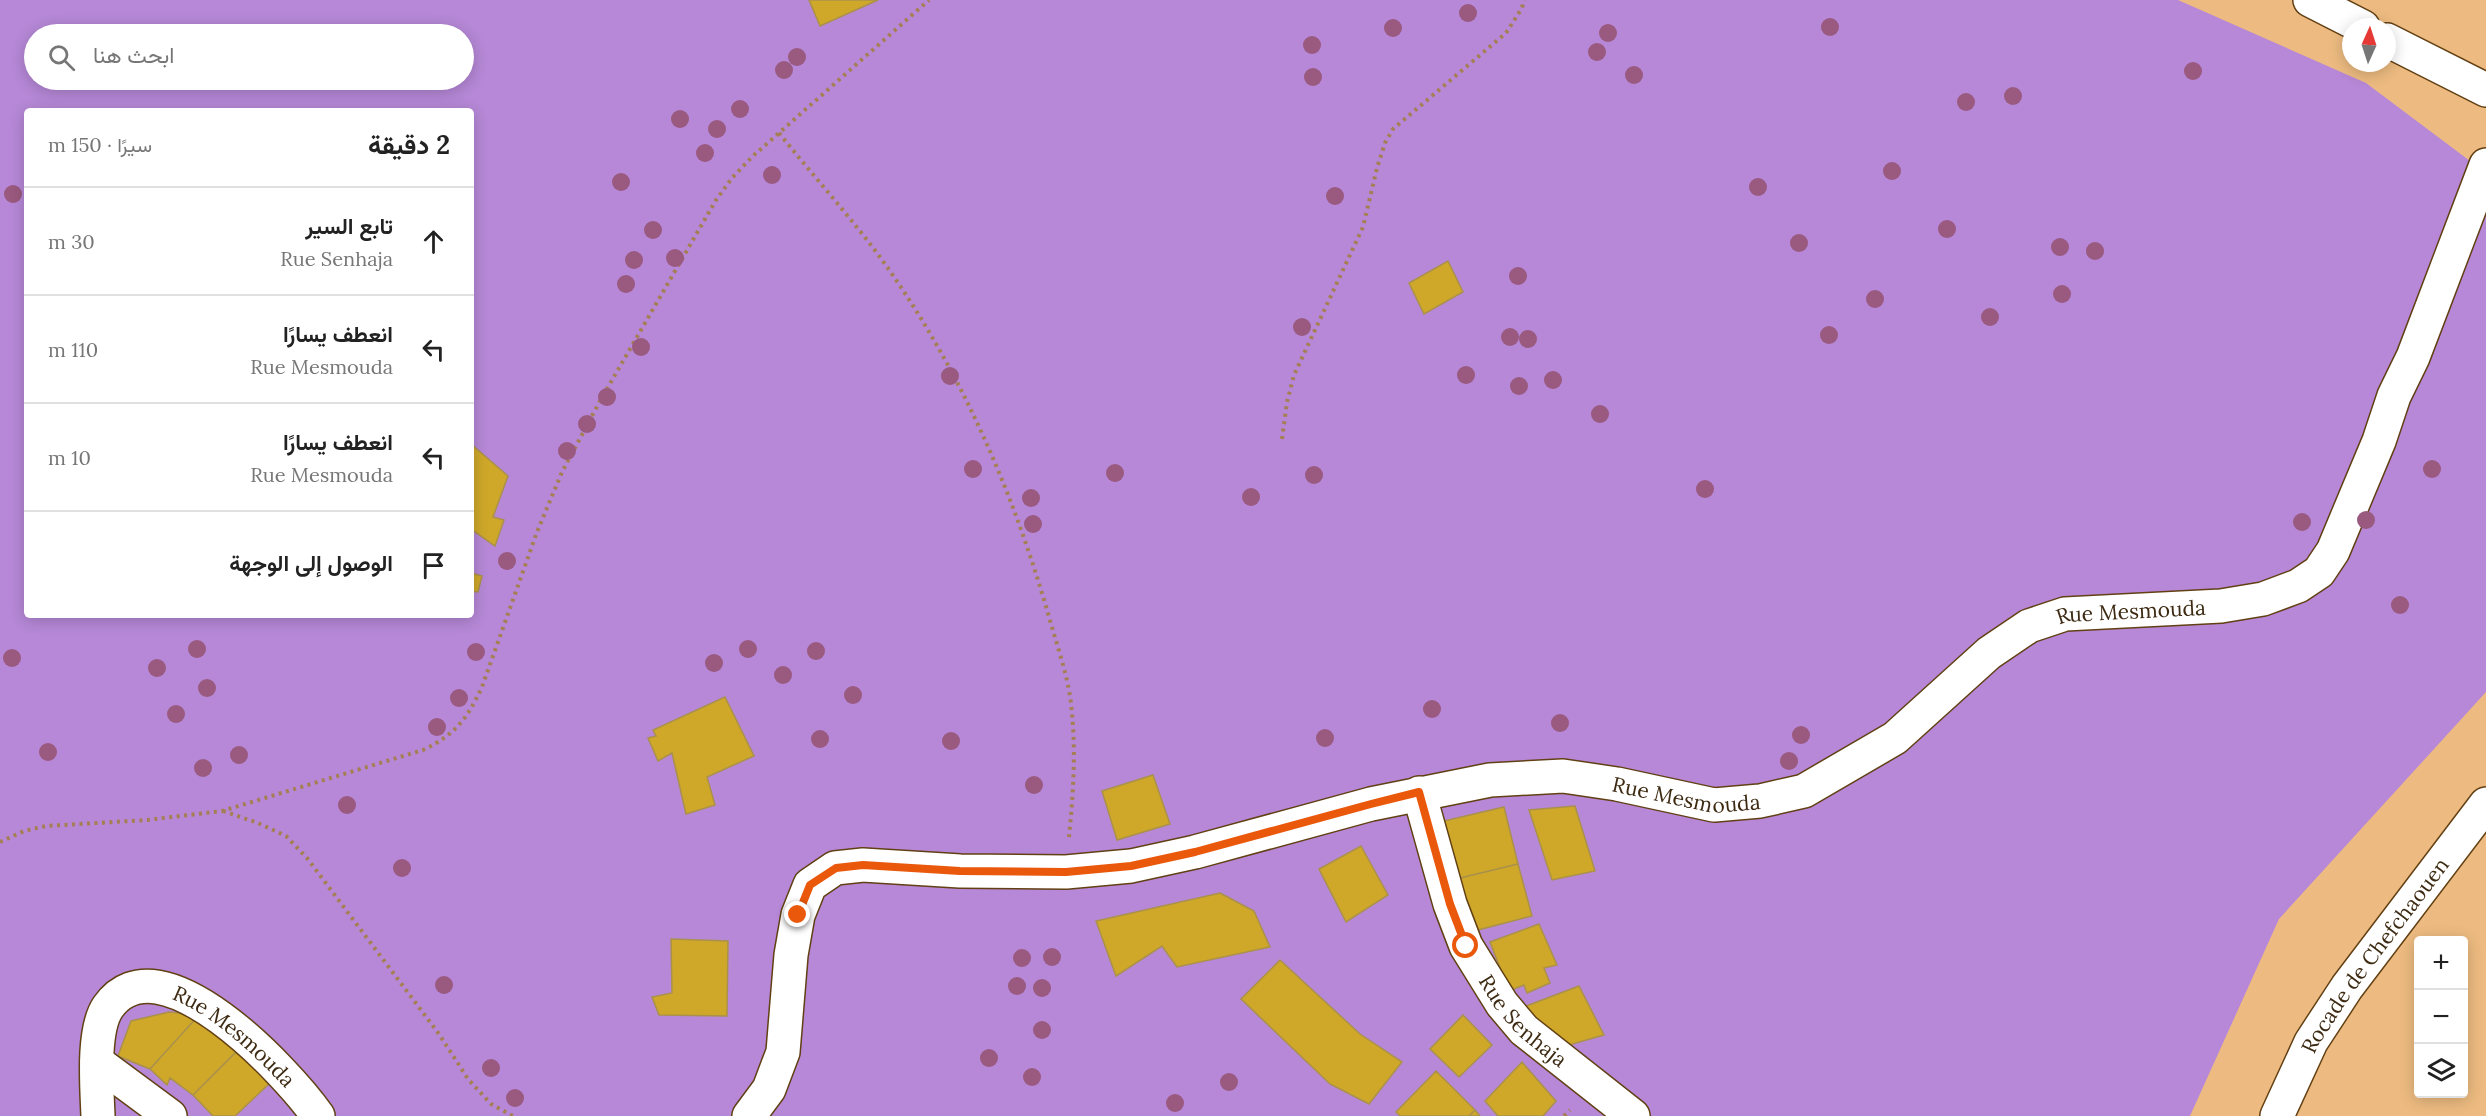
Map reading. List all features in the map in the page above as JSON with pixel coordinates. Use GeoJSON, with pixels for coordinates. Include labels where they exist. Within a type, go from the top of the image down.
{"type":"FeatureCollection","features":[{"type":"Feature","properties":{"kind":"street"},"geometry":{"type":"LineString","coordinates":[[2310,0],[2345,18]]}},
{"type":"Feature","properties":{"kind":"street"},"geometry":{"type":"LineString","coordinates":[[2396,45],[2486,90]]}},
{"type":"Feature","properties":{"kind":"street","name":"Rue Mesmouda"},"geometry":{"type":"LineString","coordinates":[[748,1116],[769,1089],[783,1052],[791,955],[798,915],[810,885],[836,868],[863,865],[960,871],[1066,872],[1131,866],[1195,852],[1419,792],[1490,780],[1563,776],[1617,784],[1713,805],[1760,801],[1804,791],[1895,738],[1989,653],[2029,626],[2066,614],[2221,606],[2263,599],[2298,586],[2319,572],[2333,551],[2379,441],[2394,396],[2413,357],[2486,165]]}},
{"type":"Feature","properties":{"kind":"street","name":"Rue Senhaja"},"geometry":{"type":"LineString","coordinates":[[1419,792],[1454,915],[1466,946],[1502,1004],[1524,1030],[1634,1116]]}},
{"type":"Feature","properties":{"kind":"street","name":"Rocade de Chefchaouen"},"geometry":{"type":"LineString","coordinates":[[2277,1116],[2312,1042],[2347,987],[2486,804]]}},
{"type":"Feature","properties":{"kind":"street","name":"Rue Mesmouda"},"geometry":{"type":"LineString","coordinates":[[98,1116],[99,1035],[107,1008],[125,992],[145,986],[168,988],[192,999],[236,1031],[300,1090],[318,1116]]}},
{"type":"Feature","properties":{"kind":"street"},"geometry":{"type":"LineString","coordinates":[[97,1062],[170,1116]]}},
{"type":"Feature","properties":{"kind":"path"},"geometry":{"type":"LineString","coordinates":[[0,842],[24,831],[46,826],[147,820],[222,811],[423,750],[442,741],[458,728],[471,710],[482,687],[537,532],[577,441],[716,200],[732,178],[779,133],[929,0]]}},
{"type":"Feature","properties":{"kind":"path"},"geometry":{"type":"LineString","coordinates":[[1282,439],[1287,402],[1294,375],[1363,227],[1385,143],[1393,129],[1506,33],[1522,8],[1524,0]]}},
{"type":"Feature","properties":{"kind":"path"},"geometry":{"type":"LineString","coordinates":[[779,133],[877,253],[942,353],[995,463],[1014,511],[1042,594],[1069,690],[1074,789],[1066,872]]}},
{"type":"Feature","properties":{"kind":"path"},"geometry":{"type":"LineString","coordinates":[[222,811],[258,823],[286,836],[307,858],[439,1034],[468,1079],[491,1104],[513,1116]]}},
{"type":"Feature","properties":{"kind":"shaded area"},"geometry":{"type":"Polygon","coordinates":[[[0,0],[2178,0],[2366,83],[2486,173],[2486,692],[2279,919],[2190,1116],[0,1116],[0,0]]]}},
{"type":"Feature","properties":{"kind":"building"},"geometry":{"type":"Polygon","coordinates":[[[809,0],[878,0],[820,26],[809,0]]]}},
{"type":"Feature","properties":{"kind":"building"},"geometry":{"type":"Polygon","coordinates":[[[1448,261],[1463,292],[1424,314],[1409,283],[1448,261]]]}},
{"type":"Feature","properties":{"kind":"building"},"geometry":{"type":"Polygon","coordinates":[[[474,447],[508,476],[493,517],[504,520],[495,546],[474,531],[474,447]]]}},
{"type":"Feature","properties":{"kind":"building"},"geometry":{"type":"Polygon","coordinates":[[[474,574],[482,576],[478,592],[474,591],[474,574]]]}},
{"type":"Feature","properties":{"kind":"building"},"geometry":{"type":"Polygon","coordinates":[[[725,697],[754,756],[707,777],[715,805],[686,814],[672,753],[658,761],[648,738],[656,736],[653,730],[725,697]]]}},
{"type":"Feature","properties":{"kind":"building"},"geometry":{"type":"Polygon","coordinates":[[[1153,775],[1170,824],[1117,840],[1102,791],[1153,775]]]}},
{"type":"Feature","properties":{"kind":"building"},"geometry":{"type":"Polygon","coordinates":[[[1575,806],[1595,871],[1552,880],[1529,810],[1575,806]]]}},
{"type":"Feature","properties":{"kind":"building"},"geometry":{"type":"Polygon","coordinates":[[[1504,807],[1518,864],[1460,878],[1444,821],[1504,807]]]}},
{"type":"Feature","properties":{"kind":"building"},"geometry":{"type":"Polygon","coordinates":[[[1361,846],[1388,895],[1346,922],[1319,869],[1361,846]]]}},
{"type":"Feature","properties":{"kind":"building"},"geometry":{"type":"Polygon","coordinates":[[[1518,864],[1532,916],[1474,931],[1460,878],[1518,864]]]}},
{"type":"Feature","properties":{"kind":"building"},"geometry":{"type":"Polygon","coordinates":[[[1220,893],[1254,911],[1270,947],[1177,967],[1162,946],[1116,976],[1096,921],[1220,893]]]}},
{"type":"Feature","properties":{"kind":"building"},"geometry":{"type":"Polygon","coordinates":[[[1539,924],[1557,965],[1544,968],[1550,983],[1527,993],[1524,985],[1509,991],[1490,942],[1539,924]]]}},
{"type":"Feature","properties":{"kind":"building"},"geometry":{"type":"Polygon","coordinates":[[[671,939],[728,941],[727,1016],[659,1015],[652,997],[672,993],[671,939]]]}},
{"type":"Feature","properties":{"kind":"building"},"geometry":{"type":"Polygon","coordinates":[[[1280,960],[1360,1034],[1402,1062],[1369,1104],[1330,1084],[1241,999],[1280,960]]]}},
{"type":"Feature","properties":{"kind":"building"},"geometry":{"type":"Polygon","coordinates":[[[1579,986],[1604,1035],[1562,1047],[1521,1008],[1579,986]]]}},
{"type":"Feature","properties":{"kind":"building"},"geometry":{"type":"Polygon","coordinates":[[[169,1012],[199,1015],[150,1069],[118,1056],[131,1021],[169,1012]]]}},
{"type":"Feature","properties":{"kind":"building"},"geometry":{"type":"Polygon","coordinates":[[[199,1015],[237,1051],[193,1095],[170,1078],[167,1085],[150,1069],[199,1015]]]}},
{"type":"Feature","properties":{"kind":"building"},"geometry":{"type":"Polygon","coordinates":[[[1463,1015],[1492,1045],[1459,1077],[1430,1049],[1463,1015]]]}},
{"type":"Feature","properties":{"kind":"building"},"geometry":{"type":"Polygon","coordinates":[[[237,1051],[271,1082],[235,1116],[213,1116],[193,1095],[237,1051]]]}},
{"type":"Feature","properties":{"kind":"building"},"geometry":{"type":"Polygon","coordinates":[[[1522,1062],[1556,1101],[1543,1116],[1498,1116],[1485,1101],[1522,1062]]]}},
{"type":"Feature","properties":{"kind":"building"},"geometry":{"type":"Polygon","coordinates":[[[1436,1071],[1475,1110],[1469,1116],[1400,1116],[1396,1112],[1436,1071]]]}},
{"type":"Feature","properties":{"kind":"building"},"geometry":{"type":"Polygon","coordinates":[[[1475,1110],[1480,1116],[1469,1116],[1475,1110]]]}},
{"type":"Feature","properties":{"kind":"route"},"geometry":{"type":"LineString","coordinates":[[798,915],[810,885],[836,868],[863,865],[960,871],[1066,872],[1131,866],[1195,852],[1419,792],[1450,904],[1466,946]]}}]}
